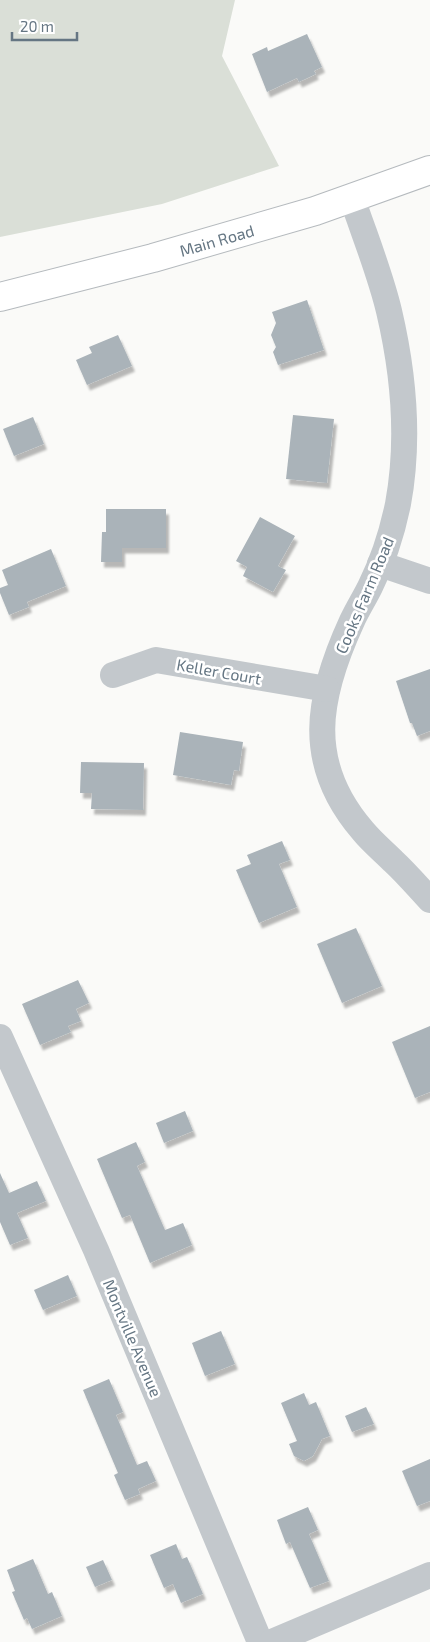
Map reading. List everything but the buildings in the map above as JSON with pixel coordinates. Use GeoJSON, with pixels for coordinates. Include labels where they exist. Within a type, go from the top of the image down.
{"type":"FeatureCollection","features":[{"type":"Feature","properties":{"kind":"main road","name":"Main Road"},"geometry":{"type":"LineString","coordinates":[[0,297],[153,258],[315,211],[430,170]]}},
{"type":"Feature","properties":{"kind":"street","name":"Cooks Farm Road"},"geometry":{"type":"LineString","coordinates":[[352,198],[388,309],[401,370],[405,414],[404,459],[392,532],[380,564],[339,649],[327,689],[321,724],[324,754],[327,768],[345,809],[364,832],[430,900]]}},
{"type":"Feature","properties":{"kind":"street"},"geometry":{"type":"LineString","coordinates":[[380,564],[430,581]]}},
{"type":"Feature","properties":{"kind":"street","name":"Keller Court"},"geometry":{"type":"LineString","coordinates":[[113,675],[156,660],[327,689]]}},
{"type":"Feature","properties":{"kind":"street","name":"Montville Avenue"},"geometry":{"type":"LineString","coordinates":[[0,1037],[96,1250],[260,1642]]}},
{"type":"Feature","properties":{"kind":"street"},"geometry":{"type":"LineString","coordinates":[[272,1642],[430,1575]]}},
{"type":"Feature","properties":{"kind":"shaded area"},"geometry":{"type":"Polygon","coordinates":[[[0,0],[235,0],[222,56],[279,166],[162,204],[0,237],[0,0]]]}}]}
